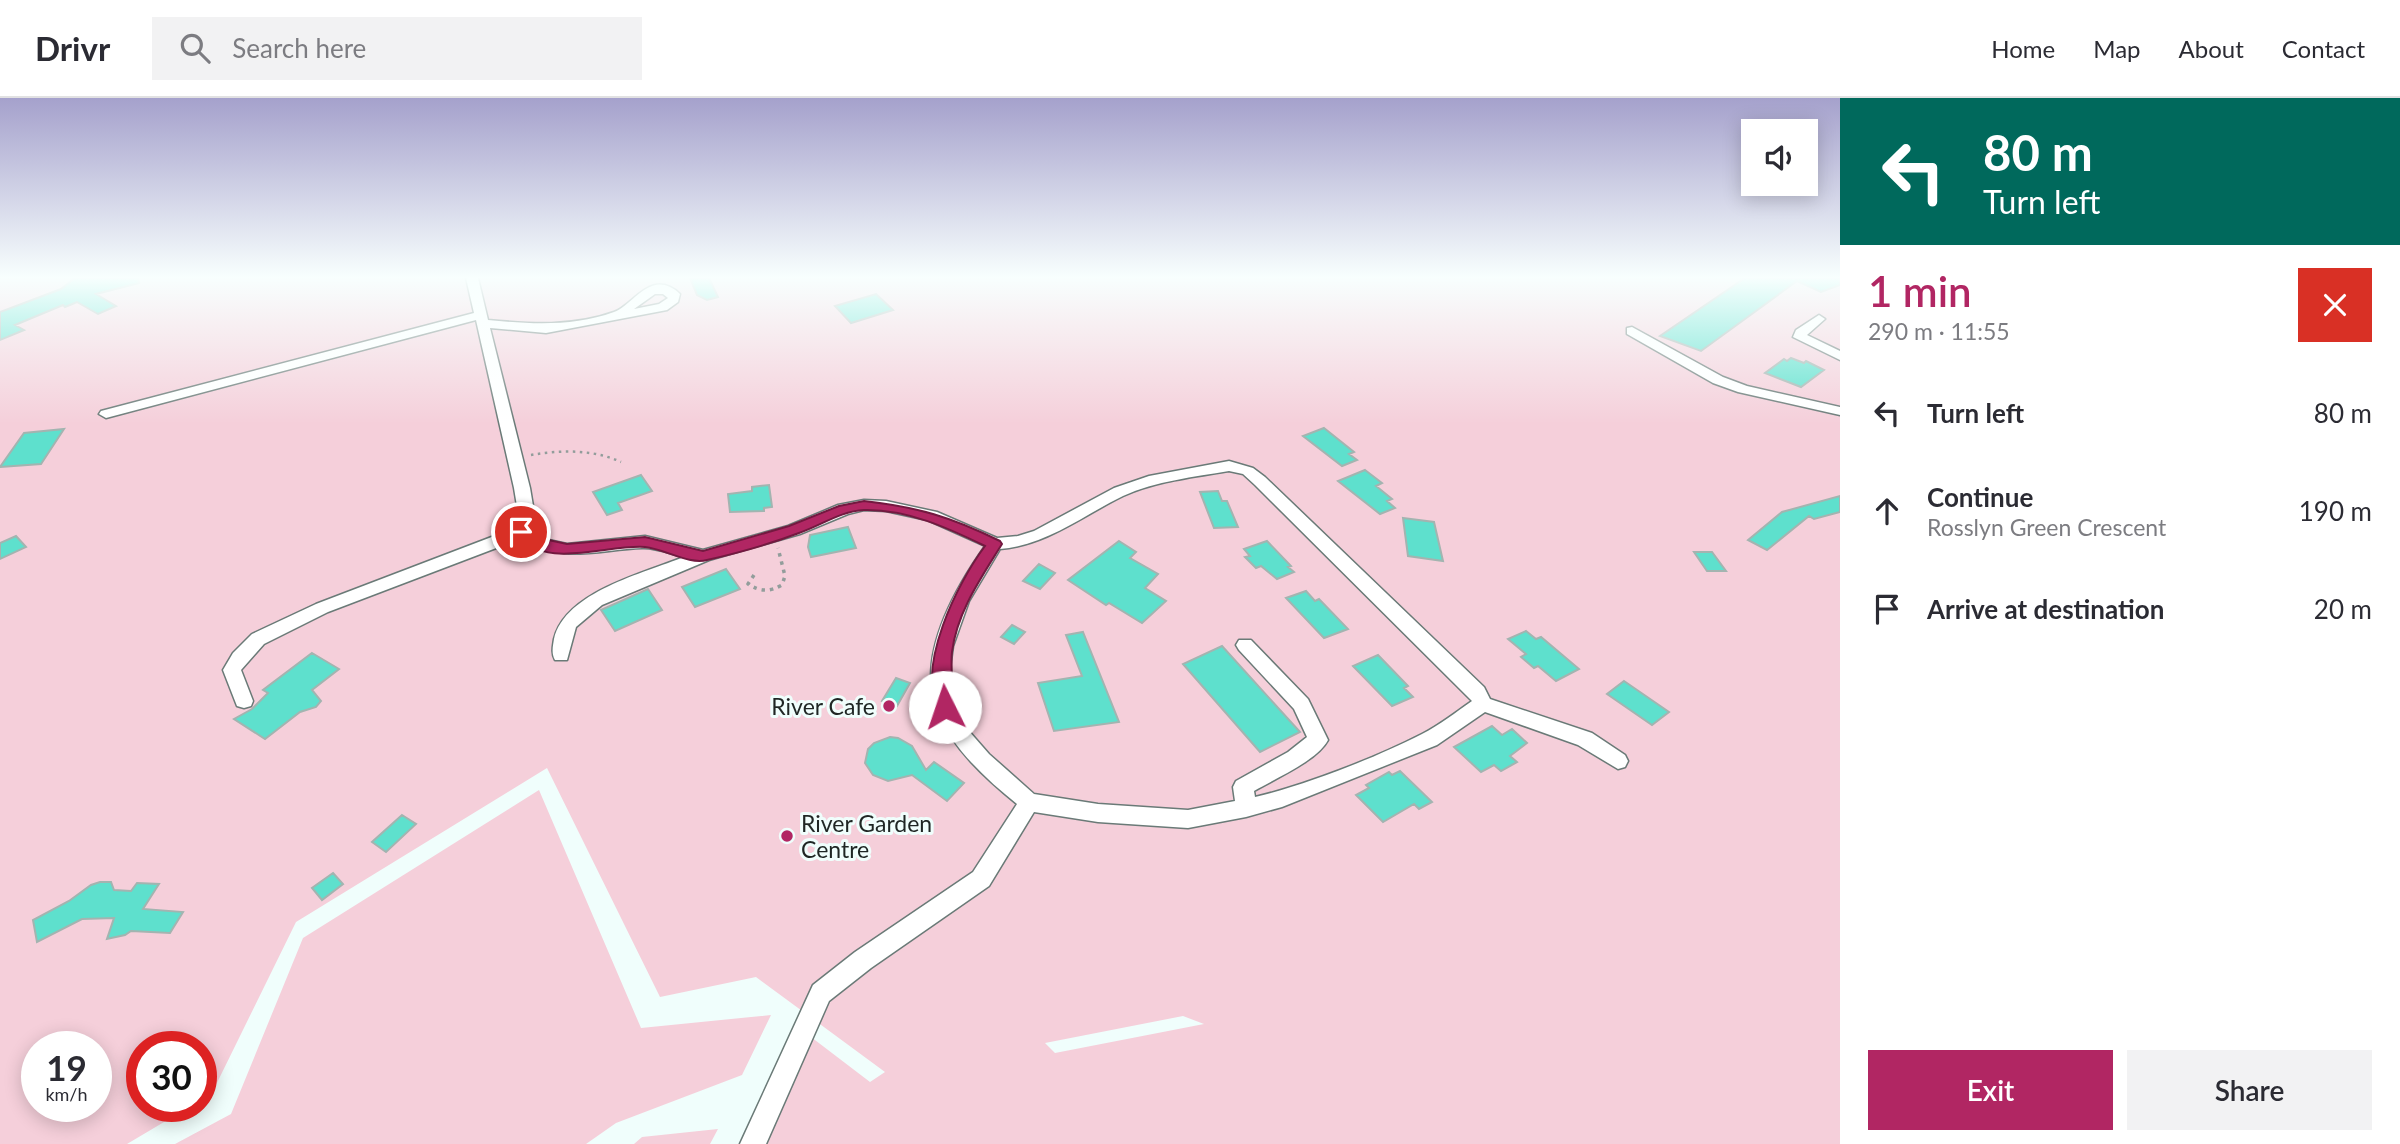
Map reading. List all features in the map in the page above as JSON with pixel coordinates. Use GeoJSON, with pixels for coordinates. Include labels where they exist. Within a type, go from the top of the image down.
{"type":"FeatureCollection","features":[{"type":"Feature","properties":{"kind":"street"},"geometry":{"type":"LineString","coordinates":[[106,414],[451,327]]}},
{"type":"Feature","properties":{"kind":"street"},"geometry":{"type":"LineString","coordinates":[[244,701],[232,670],[239,657],[258,639],[322,608],[521,532],[527,518],[484,327]]}},
{"type":"Feature","properties":{"kind":"street"},"geometry":{"type":"LineString","coordinates":[[532,327],[546,329],[558,327]]}},
{"type":"Feature","properties":{"kind":"street"},"geometry":{"type":"LineString","coordinates":[[1808,327],[1800,337],[1840,356]]}},
{"type":"Feature","properties":{"kind":"street"},"geometry":{"type":"LineString","coordinates":[[1632,331],[1718,380],[1743,389],[1840,411]]}},
{"type":"Feature","properties":{"kind":"street"},"geometry":{"type":"LineString","coordinates":[[561,654],[563,636],[572,619],[593,602],[703,556],[775,536],[844,509],[875,506],[931,516],[995,544],[1018,542],[1040,535],[1119,492],[1149,481],[1212,467],[1238,467],[1260,481],[1477,692],[1483,704],[1585,738],[1618,761]]}},
{"type":"Feature","properties":{"kind":"street"},"geometry":{"type":"LineString","coordinates":[[521,532],[539,543],[553,547],[582,550],[645,542],[703,556]]}},
{"type":"Feature","properties":{"kind":"street"},"geometry":{"type":"LineString","coordinates":[[995,544],[974,572],[953,619],[944,650],[942,679],[945,707],[953,724],[968,742],[1011,788],[1029,802],[1098,813],[1188,819],[1247,808],[1287,796],[1430,739],[1483,704]]}},
{"type":"Feature","properties":{"kind":"street"},"geometry":{"type":"LineString","coordinates":[[1245,645],[1301,704],[1318,740],[1295,758],[1243,787],[1247,808]]}},
{"type":"Feature","properties":{"kind":"street"},"geometry":{"type":"LineString","coordinates":[[753,1144],[804,1025],[821,993],[863,960],[981,879],[1029,802]]}},
{"type":"Feature","properties":{"kind":"path"},"geometry":{"type":"LineString","coordinates":[[515,457],[559,450],[610,457],[621,462]]}},
{"type":"Feature","properties":{"kind":"path"},"geometry":{"type":"LineString","coordinates":[[754,575],[748,584],[759,592],[767,593],[782,585],[785,576],[775,536]]}},
{"type":"Feature","properties":{"kind":"shaded area"},"geometry":{"type":"Polygon","coordinates":[[[0,327],[1840,327],[1840,1144],[761,1144],[811,1037],[870,1082],[885,1072],[756,977],[660,997],[547,768],[296,922],[217,1083],[217,1031],[126,1031],[126,1122],[164,1122],[127,1144],[0,1144],[0,327]],[[1183,1016],[1045,1043],[1055,1053],[1204,1024],[1183,1016]]]}},
{"type":"Feature","properties":{"kind":"shaded area"},"geometry":{"type":"Polygon","coordinates":[[[539,790],[641,1028],[771,1015],[742,1075],[616,1123],[586,1144],[175,1144],[231,1114],[303,938],[539,790]]]}},
{"type":"Feature","properties":{"kind":"shaded area"},"geometry":{"type":"Polygon","coordinates":[[[718,1129],[710,1144],[634,1144],[642,1137],[718,1129]]]}},
{"type":"Feature","properties":{"kind":"building"},"geometry":{"type":"Polygon","coordinates":[[[0,327],[18,327],[24,330],[0,340],[0,327]]]}},
{"type":"Feature","properties":{"kind":"building"},"geometry":{"type":"Polygon","coordinates":[[[1673,327],[1734,327],[1701,351],[1660,336],[1673,327]]]}},
{"type":"Feature","properties":{"kind":"building"},"geometry":{"type":"Polygon","coordinates":[[[1791,358],[1804,363],[1806,361],[1824,370],[1801,387],[1765,373],[1784,359],[1787,361],[1791,358]]]}},
{"type":"Feature","properties":{"kind":"building"},"geometry":{"type":"Polygon","coordinates":[[[1324,428],[1354,452],[1349,454],[1357,460],[1342,466],[1303,436],[1324,428]]]}},
{"type":"Feature","properties":{"kind":"building"},"geometry":{"type":"Polygon","coordinates":[[[64,429],[41,464],[0,467],[24,433],[64,429]]]}},
{"type":"Feature","properties":{"kind":"building"},"geometry":{"type":"Polygon","coordinates":[[[1365,470],[1382,483],[1376,486],[1392,499],[1387,501],[1395,508],[1380,514],[1338,481],[1365,470]]]}},
{"type":"Feature","properties":{"kind":"building"},"geometry":{"type":"Polygon","coordinates":[[[641,475],[652,491],[618,503],[622,510],[607,515],[593,492],[641,475]]]}},
{"type":"Feature","properties":{"kind":"building"},"geometry":{"type":"Polygon","coordinates":[[[769,485],[772,507],[764,508],[764,511],[730,512],[728,494],[752,491],[752,487],[769,485]]]}},
{"type":"Feature","properties":{"kind":"building"},"geometry":{"type":"Polygon","coordinates":[[[1218,491],[1222,501],[1227,501],[1238,527],[1214,528],[1200,492],[1218,491]]]}},
{"type":"Feature","properties":{"kind":"building"},"geometry":{"type":"Polygon","coordinates":[[[1840,496],[1840,512],[1814,519],[1809,516],[1767,550],[1748,540],[1782,512],[1840,496]]]}},
{"type":"Feature","properties":{"kind":"building"},"geometry":{"type":"Polygon","coordinates":[[[1403,518],[1434,522],[1443,561],[1408,556],[1403,518]]]}},
{"type":"Feature","properties":{"kind":"building"},"geometry":{"type":"Polygon","coordinates":[[[848,527],[856,548],[811,557],[808,547],[810,535],[848,527]]]}},
{"type":"Feature","properties":{"kind":"building"},"geometry":{"type":"Polygon","coordinates":[[[16,536],[26,547],[0,559],[0,543],[16,536]]]}},
{"type":"Feature","properties":{"kind":"building"},"geometry":{"type":"Polygon","coordinates":[[[1119,541],[1136,552],[1130,558],[1158,574],[1145,588],[1166,601],[1142,623],[1109,603],[1106,605],[1068,580],[1119,541]]]}},
{"type":"Feature","properties":{"kind":"building"},"geometry":{"type":"Polygon","coordinates":[[[1267,541],[1294,572],[1277,579],[1261,566],[1256,568],[1245,557],[1250,556],[1244,549],[1267,541]]]}},
{"type":"Feature","properties":{"kind":"building"},"geometry":{"type":"Polygon","coordinates":[[[1694,552],[1712,552],[1726,571],[1707,571],[1694,552]]]}},
{"type":"Feature","properties":{"kind":"building"},"geometry":{"type":"Polygon","coordinates":[[[1039,564],[1055,573],[1040,589],[1023,581],[1039,564]]]}},
{"type":"Feature","properties":{"kind":"building"},"geometry":{"type":"Polygon","coordinates":[[[726,569],[740,589],[695,607],[682,587],[726,569]]]}},
{"type":"Feature","properties":{"kind":"building"},"geometry":{"type":"Polygon","coordinates":[[[648,589],[662,610],[615,631],[601,610],[648,589]]]}},
{"type":"Feature","properties":{"kind":"building"},"geometry":{"type":"Polygon","coordinates":[[[1306,591],[1315,601],[1319,599],[1348,629],[1324,638],[1286,598],[1306,591]]]}},
{"type":"Feature","properties":{"kind":"building"},"geometry":{"type":"Polygon","coordinates":[[[1012,625],[1025,632],[1014,644],[1001,637],[1012,625]]]}},
{"type":"Feature","properties":{"kind":"building"},"geometry":{"type":"Polygon","coordinates":[[[1526,631],[1536,639],[1541,637],[1579,669],[1556,681],[1538,666],[1534,668],[1521,657],[1526,654],[1508,639],[1526,631]]]}},
{"type":"Feature","properties":{"kind":"building"},"geometry":{"type":"Polygon","coordinates":[[[1083,632],[1119,722],[1054,731],[1038,683],[1082,676],[1066,635],[1083,632]]]}},
{"type":"Feature","properties":{"kind":"building"},"geometry":{"type":"Polygon","coordinates":[[[1222,646],[1300,732],[1260,752],[1183,664],[1222,646]]]}},
{"type":"Feature","properties":{"kind":"building"},"geometry":{"type":"Polygon","coordinates":[[[312,653],[339,669],[312,690],[321,701],[316,707],[300,712],[265,739],[234,719],[252,709],[268,693],[263,690],[312,653]]]}},
{"type":"Feature","properties":{"kind":"building"},"geometry":{"type":"Polygon","coordinates":[[[1378,655],[1408,686],[1404,688],[1413,697],[1392,706],[1353,666],[1378,655]]]}},
{"type":"Feature","properties":{"kind":"building"},"geometry":{"type":"Polygon","coordinates":[[[896,678],[910,683],[897,706],[882,701],[896,678]]]}},
{"type":"Feature","properties":{"kind":"building"},"geometry":{"type":"Polygon","coordinates":[[[1624,681],[1669,712],[1652,725],[1607,694],[1624,681]]]}},
{"type":"Feature","properties":{"kind":"building"},"geometry":{"type":"Polygon","coordinates":[[[1492,726],[1502,735],[1512,729],[1527,743],[1510,756],[1517,762],[1501,771],[1494,765],[1481,772],[1454,747],[1492,726]]]}},
{"type":"Feature","properties":{"kind":"building"},"geometry":{"type":"Polygon","coordinates":[[[890,737],[898,738],[912,746],[926,770],[934,762],[964,783],[947,801],[912,775],[888,781],[873,775],[865,763],[868,749],[874,743],[890,737]]]}},
{"type":"Feature","properties":{"kind":"building"},"geometry":{"type":"Polygon","coordinates":[[[1400,771],[1432,802],[1419,809],[1414,804],[1383,822],[1356,795],[1369,788],[1366,785],[1389,772],[1392,775],[1400,771]]]}},
{"type":"Feature","properties":{"kind":"building"},"geometry":{"type":"Polygon","coordinates":[[[402,815],[416,824],[386,852],[372,842],[402,815]]]}},
{"type":"Feature","properties":{"kind":"building"},"geometry":{"type":"Polygon","coordinates":[[[333,873],[343,884],[322,900],[312,888],[333,873]]]}},
{"type":"Feature","properties":{"kind":"building"},"geometry":{"type":"Polygon","coordinates":[[[100,882],[111,882],[114,890],[131,891],[137,883],[159,884],[143,909],[183,912],[170,933],[131,931],[107,939],[114,918],[82,919],[37,942],[33,920],[100,882]]]}},
{"type":"Feature","properties":{"kind":"place","name":"River Cafe"},"geometry":{"type":"Point","coordinates":[889,706]}},
{"type":"Feature","properties":{"kind":"place","name":"River Garden Centre"},"geometry":{"type":"Point","coordinates":[787,836]}},
{"type":"Feature","properties":{"kind":"route"},"geometry":{"type":"LineString","coordinates":[[521,532],[539,543],[567,550],[645,542],[703,556],[719,554],[794,530],[826,515],[864,505],[908,510],[951,523],[995,544],[974,572],[953,619],[944,650],[942,679],[945,707]]}}]}
